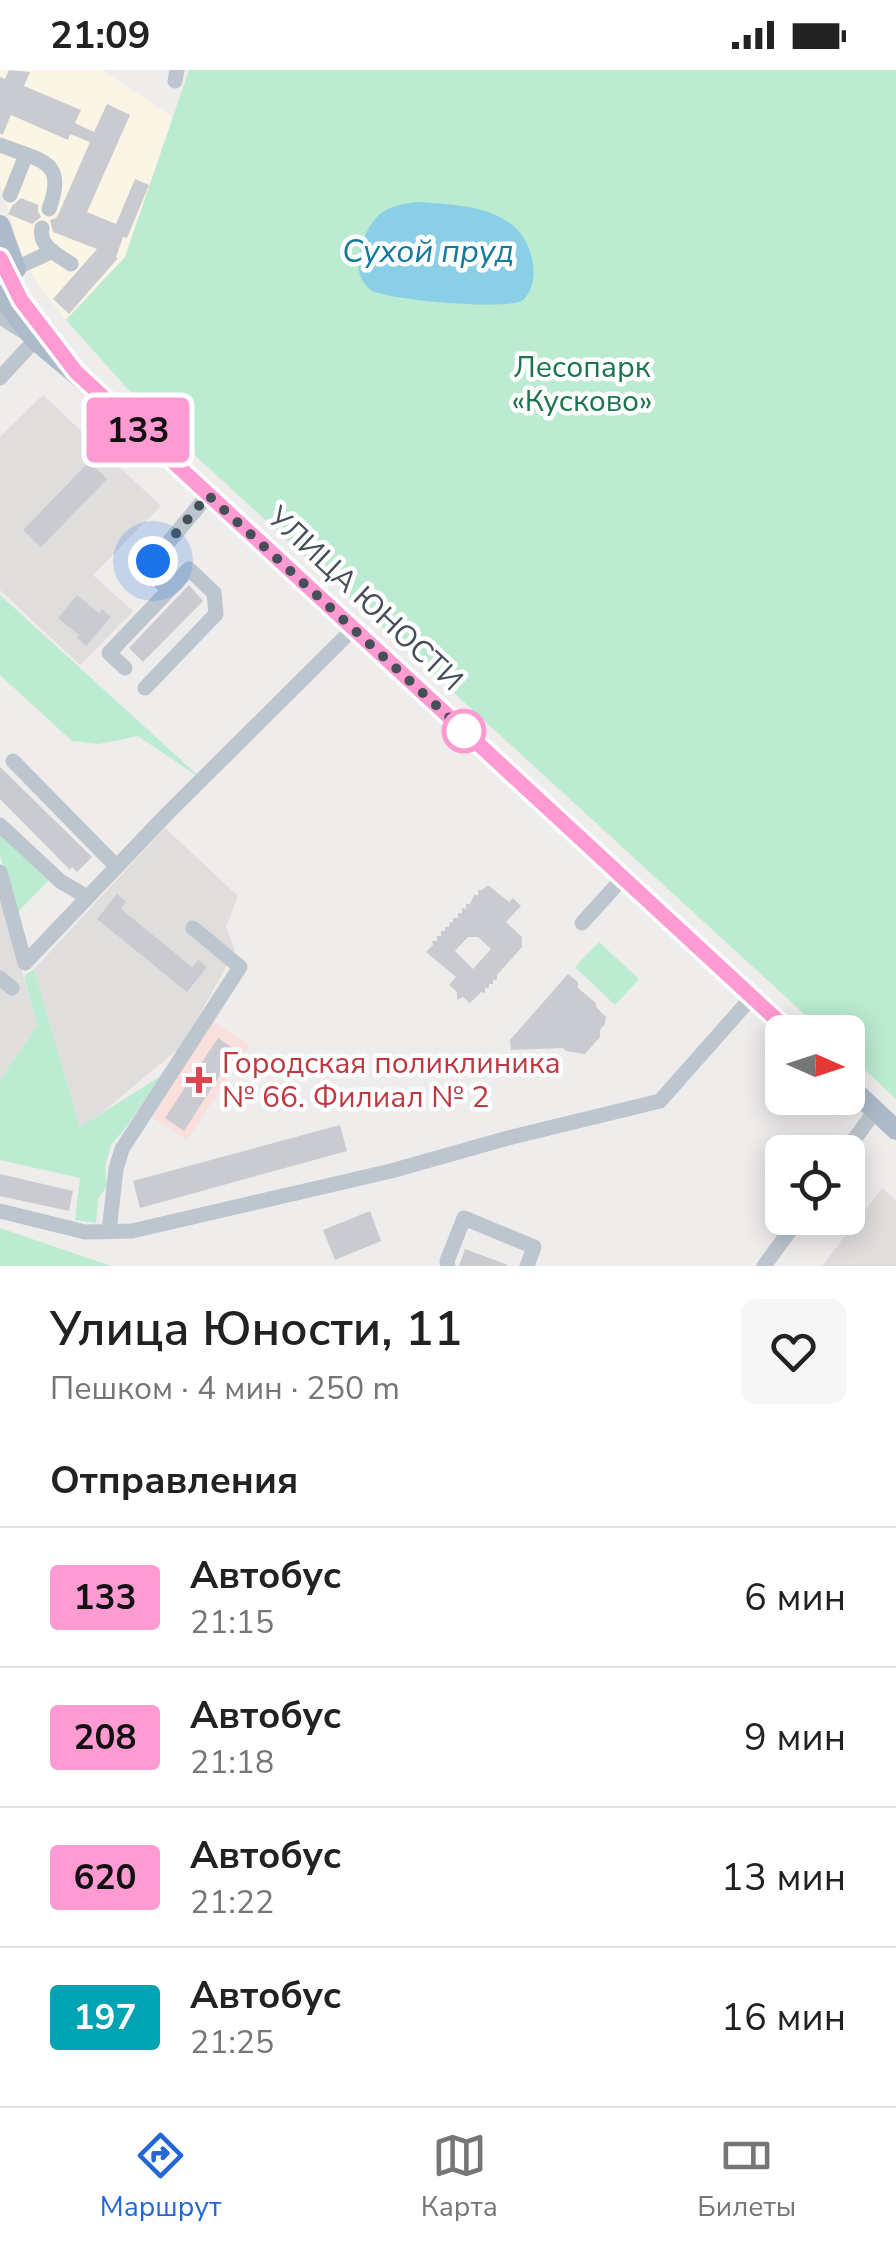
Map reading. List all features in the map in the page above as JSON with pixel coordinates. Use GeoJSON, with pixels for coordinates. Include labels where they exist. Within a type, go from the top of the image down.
{"type":"FeatureCollection","features":[{"type":"Feature","properties":{"kind":"main road"},"geometry":{"type":"LineString","coordinates":[[0,226],[8,263],[33,331]]}},
{"type":"Feature","properties":{"kind":"main road","name":"УЛИЦА ЮНОСТИ"},"geometry":{"type":"LineString","coordinates":[[0,295],[76,372],[772,1015]]}},
{"type":"Feature","properties":{"kind":"main road"},"geometry":{"type":"LineString","coordinates":[[865,1102],[896,1130]]}},
{"type":"Feature","properties":{"kind":"street"},"geometry":{"type":"LineString","coordinates":[[0,145],[46,163],[53,170],[56,191],[49,209]]}},
{"type":"Feature","properties":{"kind":"street"},"geometry":{"type":"LineString","coordinates":[[10,195],[26,156]]}},
{"type":"Feature","properties":{"kind":"street"},"geometry":{"type":"LineString","coordinates":[[42,228],[46,245],[70,264]]}},
{"type":"Feature","properties":{"kind":"street"},"geometry":{"type":"LineString","coordinates":[[8,263],[53,251]]}},
{"type":"Feature","properties":{"kind":"street"},"geometry":{"type":"LineString","coordinates":[[0,317],[33,331],[0,378]]}},
{"type":"Feature","properties":{"kind":"street"},"geometry":{"type":"LineString","coordinates":[[168,591],[153,574],[153,561],[208,495]]}},
{"type":"Feature","properties":{"kind":"street"},"geometry":{"type":"LineString","coordinates":[[125,668],[109,653],[189,569],[214,593],[216,614],[145,688]]}},
{"type":"Feature","properties":{"kind":"street"},"geometry":{"type":"LineString","coordinates":[[0,872],[25,963],[116,866],[354,629]]}},
{"type":"Feature","properties":{"kind":"street"},"geometry":{"type":"LineString","coordinates":[[13,761],[116,866]]}},
{"type":"Feature","properties":{"kind":"street"},"geometry":{"type":"LineString","coordinates":[[0,825],[60,881],[87,897]]}},
{"type":"Feature","properties":{"kind":"street"},"geometry":{"type":"LineString","coordinates":[[582,923],[623,878]]}},
{"type":"Feature","properties":{"kind":"street"},"geometry":{"type":"LineString","coordinates":[[109,1231],[122,1149],[240,967],[193,928]]}},
{"type":"Feature","properties":{"kind":"street"},"geometry":{"type":"LineString","coordinates":[[0,1210],[84,1232],[132,1231],[391,1171],[660,1102],[752,997]]}},
{"type":"Feature","properties":{"kind":"street"},"geometry":{"type":"LineString","coordinates":[[857,1135],[875,1111]]}},
{"type":"Feature","properties":{"kind":"street"},"geometry":{"type":"LineString","coordinates":[[448,1266],[464,1218],[534,1247],[528,1266]]}},
{"type":"Feature","properties":{"kind":"street"},"geometry":{"type":"LineString","coordinates":[[764,1266],[787,1235]]}},
{"type":"Feature","properties":{"kind":"shaded area"},"geometry":{"type":"Polygon","coordinates":[[[0,70],[102,70],[174,118],[125,257],[66,320],[22,257],[0,184],[0,70]]]}},
{"type":"Feature","properties":{"kind":"shaded area"},"geometry":{"type":"Polygon","coordinates":[[[43,395],[161,506],[93,575],[133,611],[80,665],[0,590],[0,437],[43,395]]]}},
{"type":"Feature","properties":{"kind":"shaded area"},"geometry":{"type":"Polygon","coordinates":[[[165,828],[238,896],[226,927],[235,950],[183,1045],[80,1127],[34,969],[165,828]]]}},
{"type":"Feature","properties":{"kind":"shaded area"},"geometry":{"type":"Polygon","coordinates":[[[0,891],[37,1026],[0,1080],[0,891]]]}},
{"type":"Feature","properties":{"kind":"shaded area","name":"Городская поликлиника № 66. Филиал № 2"},"geometry":{"type":"Polygon","coordinates":[[[211,1020],[250,1045],[187,1140],[148,1115],[211,1020]]]}},
{"type":"Feature","properties":{"kind":"shaded area"},"geometry":{"type":"Polygon","coordinates":[[[882,1188],[896,1200],[896,1266],[822,1266],[846,1235],[865,1235],[865,1210],[882,1188]]]}},
{"type":"Feature","properties":{"kind":"green space","name":"Лесопарк «Кусково»"},"geometry":{"type":"Polygon","coordinates":[[[189,70],[896,70],[896,1099],[865,1070],[865,1015],[805,1015],[152,416],[66,320],[125,257],[189,70]]]}},
{"type":"Feature","properties":{"kind":"green space"},"geometry":{"type":"Polygon","coordinates":[[[0,595],[203,780],[138,736],[99,744],[72,741],[0,675],[0,595]]]}},
{"type":"Feature","properties":{"kind":"green space"},"geometry":{"type":"Polygon","coordinates":[[[0,833],[48,881],[16,914],[0,855],[0,833]]]}},
{"type":"Feature","properties":{"kind":"green space"},"geometry":{"type":"Polygon","coordinates":[[[599,942],[639,979],[615,1005],[575,967],[599,942]]]}},
{"type":"Feature","properties":{"kind":"green space"},"geometry":{"type":"Polygon","coordinates":[[[34,969],[80,1127],[161,1076],[111,1145],[105,1167],[107,1186],[98,1199],[96,1223],[75,1220],[80,1178],[0,1160],[0,1080],[37,1026],[24,976],[34,969]]]}},
{"type":"Feature","properties":{"kind":"green space"},"geometry":{"type":"Polygon","coordinates":[[[0,1228],[111,1266],[0,1266],[0,1228]]]}},
{"type":"Feature","properties":{"kind":"water","name":"Сухой пруд"},"geometry":{"type":"Polygon","coordinates":[[[416,202],[489,212],[518,230],[533,264],[532,284],[526,297],[513,303],[447,303],[381,294],[369,288],[360,276],[358,264],[366,233],[384,211],[416,202]]]}},
{"type":"Feature","properties":{"kind":"building"},"geometry":{"type":"Polygon","coordinates":[[[9,70],[30,72],[24,86],[81,110],[75,123],[94,132],[107,104],[130,115],[87,212],[116,224],[135,179],[149,185],[127,238],[123,237],[118,258],[69,314],[53,299],[97,249],[53,232],[50,220],[59,213],[90,142],[70,134],[68,140],[11,115],[0,134],[0,77],[5,79],[9,70]]]}},
{"type":"Feature","properties":{"kind":"building"},"geometry":{"type":"Polygon","coordinates":[[[21,198],[38,205],[41,217],[32,224],[8,214],[21,198]]]}},
{"type":"Feature","properties":{"kind":"building"},"geometry":{"type":"Polygon","coordinates":[[[89,462],[107,479],[41,547],[23,530],[89,462]]]}},
{"type":"Feature","properties":{"kind":"building"},"geometry":{"type":"Polygon","coordinates":[[[189,585],[203,601],[143,662],[129,648],[189,585]]]}},
{"type":"Feature","properties":{"kind":"building"},"geometry":{"type":"Polygon","coordinates":[[[77,595],[99,613],[102,609],[111,617],[86,646],[58,618],[77,595]]]}},
{"type":"Feature","properties":{"kind":"building"},"geometry":{"type":"Polygon","coordinates":[[[0,767],[92,857],[77,872],[72,867],[70,870],[0,799],[0,767]]]}},
{"type":"Feature","properties":{"kind":"building"},"geometry":{"type":"Polygon","coordinates":[[[488,885],[509,902],[513,898],[521,906],[506,922],[522,937],[522,947],[497,975],[497,980],[485,988],[485,993],[481,992],[470,1003],[463,997],[457,1000],[457,992],[449,985],[456,977],[426,952],[488,885]],[[468,937],[455,951],[473,969],[491,949],[478,937],[468,937]]]}},
{"type":"Feature","properties":{"kind":"building"},"geometry":{"type":"Polygon","coordinates":[[[117,894],[126,902],[121,909],[192,967],[198,960],[207,967],[187,992],[97,919],[117,894]]]}},
{"type":"Feature","properties":{"kind":"building"},"geometry":{"type":"Polygon","coordinates":[[[568,974],[606,1017],[600,1037],[585,1054],[563,1048],[511,1050],[510,1040],[568,974]]]}},
{"type":"Feature","properties":{"kind":"building"},"geometry":{"type":"Polygon","coordinates":[[[218,1038],[236,1050],[184,1131],[165,1118],[218,1038]]]}},
{"type":"Feature","properties":{"kind":"building"},"geometry":{"type":"Polygon","coordinates":[[[340,1125],[347,1151],[140,1208],[133,1181],[340,1125]]]}},
{"type":"Feature","properties":{"kind":"building"},"geometry":{"type":"Polygon","coordinates":[[[0,1174],[73,1191],[69,1211],[0,1196],[0,1174]]]}},
{"type":"Feature","properties":{"kind":"building"},"geometry":{"type":"Polygon","coordinates":[[[370,1211],[381,1241],[335,1260],[323,1230],[370,1211]]]}},
{"type":"Feature","properties":{"kind":"building"},"geometry":{"type":"Polygon","coordinates":[[[465,1249],[508,1265],[459,1266],[465,1249]]]}},
{"type":"Feature","properties":{"kind":"bus line","name":"133"},"geometry":{"type":"LineString","coordinates":[[0,258],[21,300],[76,372],[772,1015]]}},
{"type":"Feature","properties":{"kind":"place","name":"Городская поликлиника № 66. Филиал № 2"},"geometry":{"type":"Point","coordinates":[199,1080]}},
{"type":"Feature","properties":{"kind":"route"},"geometry":{"type":"LineString","coordinates":[[153,561],[208,495],[464,731]]}}]}
